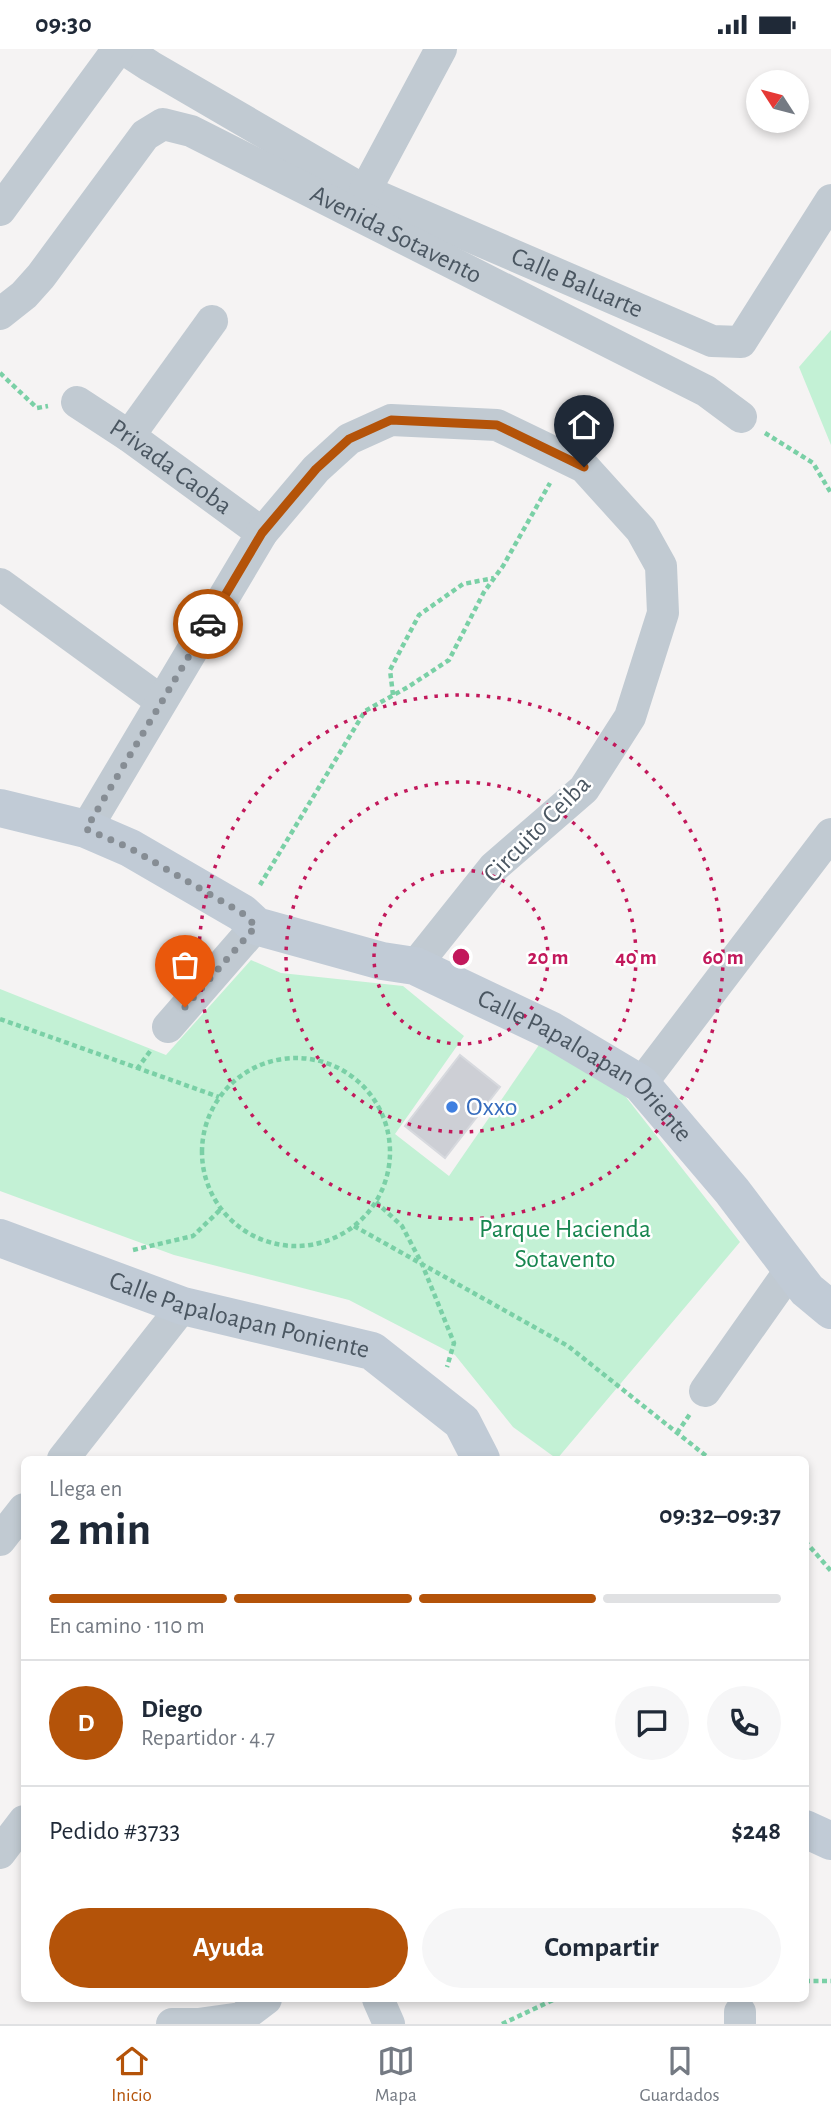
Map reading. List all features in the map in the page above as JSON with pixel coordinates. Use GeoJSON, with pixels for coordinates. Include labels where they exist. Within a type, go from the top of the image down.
{"type":"FeatureCollection","features":[{"type":"Feature","properties":{"kind":"street"},"geometry":{"type":"LineString","coordinates":[[0,210],[118,49]]}},
{"type":"Feature","properties":{"kind":"street","name":"Calle Baluarte"},"geometry":{"type":"LineString","coordinates":[[124,49],[365,191],[712,341],[741,342],[831,200]]}},
{"type":"Feature","properties":{"kind":"street"},"geometry":{"type":"LineString","coordinates":[[365,191],[441,49]]}},
{"type":"Feature","properties":{"kind":"street","name":"Avenida Sotavento"},"geometry":{"type":"LineString","coordinates":[[0,314],[41,276],[145,135],[163,124],[191,131],[706,391],[741,417]]}},
{"type":"Feature","properties":{"kind":"street"},"geometry":{"type":"LineString","coordinates":[[129,436],[212,321]]}},
{"type":"Feature","properties":{"kind":"street","name":"Privada Caoba"},"geometry":{"type":"LineString","coordinates":[[77,402],[129,436],[262,533]]}},
{"type":"Feature","properties":{"kind":"street","name":"Circuito Ceiba"},"geometry":{"type":"LineString","coordinates":[[86,829],[262,533],[316,469],[349,439],[391,420],[497,425],[584,467],[642,530],[661,566],[663,613],[630,717],[584,789],[494,867],[415,966]]}},
{"type":"Feature","properties":{"kind":"street"},"geometry":{"type":"LineString","coordinates":[[0,584],[161,701]]}},
{"type":"Feature","properties":{"kind":"street","name":"Calle Papaloapan Oriente"},"geometry":{"type":"LineString","coordinates":[[0,808],[86,829],[130,848],[249,920],[383,961],[415,966],[552,1031],[641,1084],[732,1191],[807,1290],[831,1310]]}},
{"type":"Feature","properties":{"kind":"street"},"geometry":{"type":"LineString","coordinates":[[641,1084],[831,834]]}},
{"type":"Feature","properties":{"kind":"street"},"geometry":{"type":"LineString","coordinates":[[168,1027],[249,920]]}},
{"type":"Feature","properties":{"kind":"street","name":"Calle Papaloapan Poniente"},"geometry":{"type":"LineString","coordinates":[[0,1238],[183,1306],[372,1351],[462,1422],[479,1456]]}},
{"type":"Feature","properties":{"kind":"street"},"geometry":{"type":"LineString","coordinates":[[705,1391],[791,1269]]}},
{"type":"Feature","properties":{"kind":"street"},"geometry":{"type":"LineString","coordinates":[[65,1456],[183,1306]]}},
{"type":"Feature","properties":{"kind":"street"},"geometry":{"type":"LineString","coordinates":[[0,1540],[21,1513]]}},
{"type":"Feature","properties":{"kind":"street"},"geometry":{"type":"LineString","coordinates":[[0,1853],[21,1825]]}},
{"type":"Feature","properties":{"kind":"street"},"geometry":{"type":"LineString","coordinates":[[809,1831],[831,1841]]}},
{"type":"Feature","properties":{"kind":"street"},"geometry":{"type":"LineString","coordinates":[[158,2024],[181,2002]]}},
{"type":"Feature","properties":{"kind":"street"},"geometry":{"type":"LineString","coordinates":[[172,2024],[198,2024],[241,2018],[262,2002]]}},
{"type":"Feature","properties":{"kind":"street"},"geometry":{"type":"LineString","coordinates":[[380,2002],[389,2024]]}},
{"type":"Feature","properties":{"kind":"path"},"geometry":{"type":"LineString","coordinates":[[0,373],[37,408],[77,402]]}},
{"type":"Feature","properties":{"kind":"path"},"geometry":{"type":"LineString","coordinates":[[741,417],[813,463],[831,493]]}},
{"type":"Feature","properties":{"kind":"path"},"geometry":{"type":"LineString","coordinates":[[249,920],[365,711],[449,660],[484,592],[565,458]]}},
{"type":"Feature","properties":{"kind":"path"},"geometry":{"type":"LineString","coordinates":[[393,695],[390,670],[419,615],[463,584],[495,577]]}},
{"type":"Feature","properties":{"kind":"path"},"geometry":{"type":"LineString","coordinates":[[0,1019],[219,1097]]}},
{"type":"Feature","properties":{"kind":"path"},"geometry":{"type":"LineString","coordinates":[[302,1057],[334,1064],[361,1082],[380,1108],[390,1139],[389,1171],[376,1202],[354,1226],[328,1241],[299,1247],[269,1243],[242,1230],[221,1209],[206,1183],[202,1153],[206,1123],[219,1097],[240,1075],[270,1060],[302,1057]]}},
{"type":"Feature","properties":{"kind":"path"},"geometry":{"type":"LineString","coordinates":[[376,1202],[402,1226],[422,1264],[454,1343],[443,1384],[431,1398]]}},
{"type":"Feature","properties":{"kind":"path"},"geometry":{"type":"LineString","coordinates":[[95,1274],[102,1257],[193,1236],[221,1209]]}},
{"type":"Feature","properties":{"kind":"path"},"geometry":{"type":"LineString","coordinates":[[354,1226],[568,1346],[706,1456]]}},
{"type":"Feature","properties":{"kind":"path"},"geometry":{"type":"LineString","coordinates":[[809,1546],[831,1571]]}},
{"type":"Feature","properties":{"kind":"path"},"geometry":{"type":"LineString","coordinates":[[809,1981],[831,1981]]}},
{"type":"Feature","properties":{"kind":"path"},"geometry":{"type":"LineString","coordinates":[[502,2024],[549,2002]]}},
{"type":"Feature","properties":{"kind":"green space"},"geometry":{"type":"Polygon","coordinates":[[[831,330],[831,445],[799,367],[831,330]]]}},
{"type":"Feature","properties":{"kind":"green space","name":"Parque Hacienda Sotavento"},"geometry":{"type":"Polygon","coordinates":[[[251,960],[281,973],[403,986],[464,1036],[395,1134],[449,1176],[541,1042],[611,1078],[740,1242],[560,1456],[553,1456],[513,1427],[455,1355],[349,1300],[174,1255],[0,1191],[0,989],[166,1055],[251,960]]]}},
{"type":"Feature","properties":{"kind":"building","name":"Oxxo"},"geometry":{"type":"Polygon","coordinates":[[[460,1055],[500,1087],[445,1158],[405,1126],[460,1055]]]}},
{"type":"Feature","properties":{"kind":"way so far"},"geometry":{"type":"LineString","coordinates":[[185,1007],[256,926],[242,913],[130,848],[86,829],[208,624]]}},
{"type":"Feature","properties":{"kind":"place","name":"Oxxo"},"geometry":{"type":"Point","coordinates":[452,1107]}},
{"type":"Feature","properties":{"kind":"route"},"geometry":{"type":"LineString","coordinates":[[208,624],[262,533],[316,469],[349,439],[391,420],[497,425],[584,467]]}}]}
